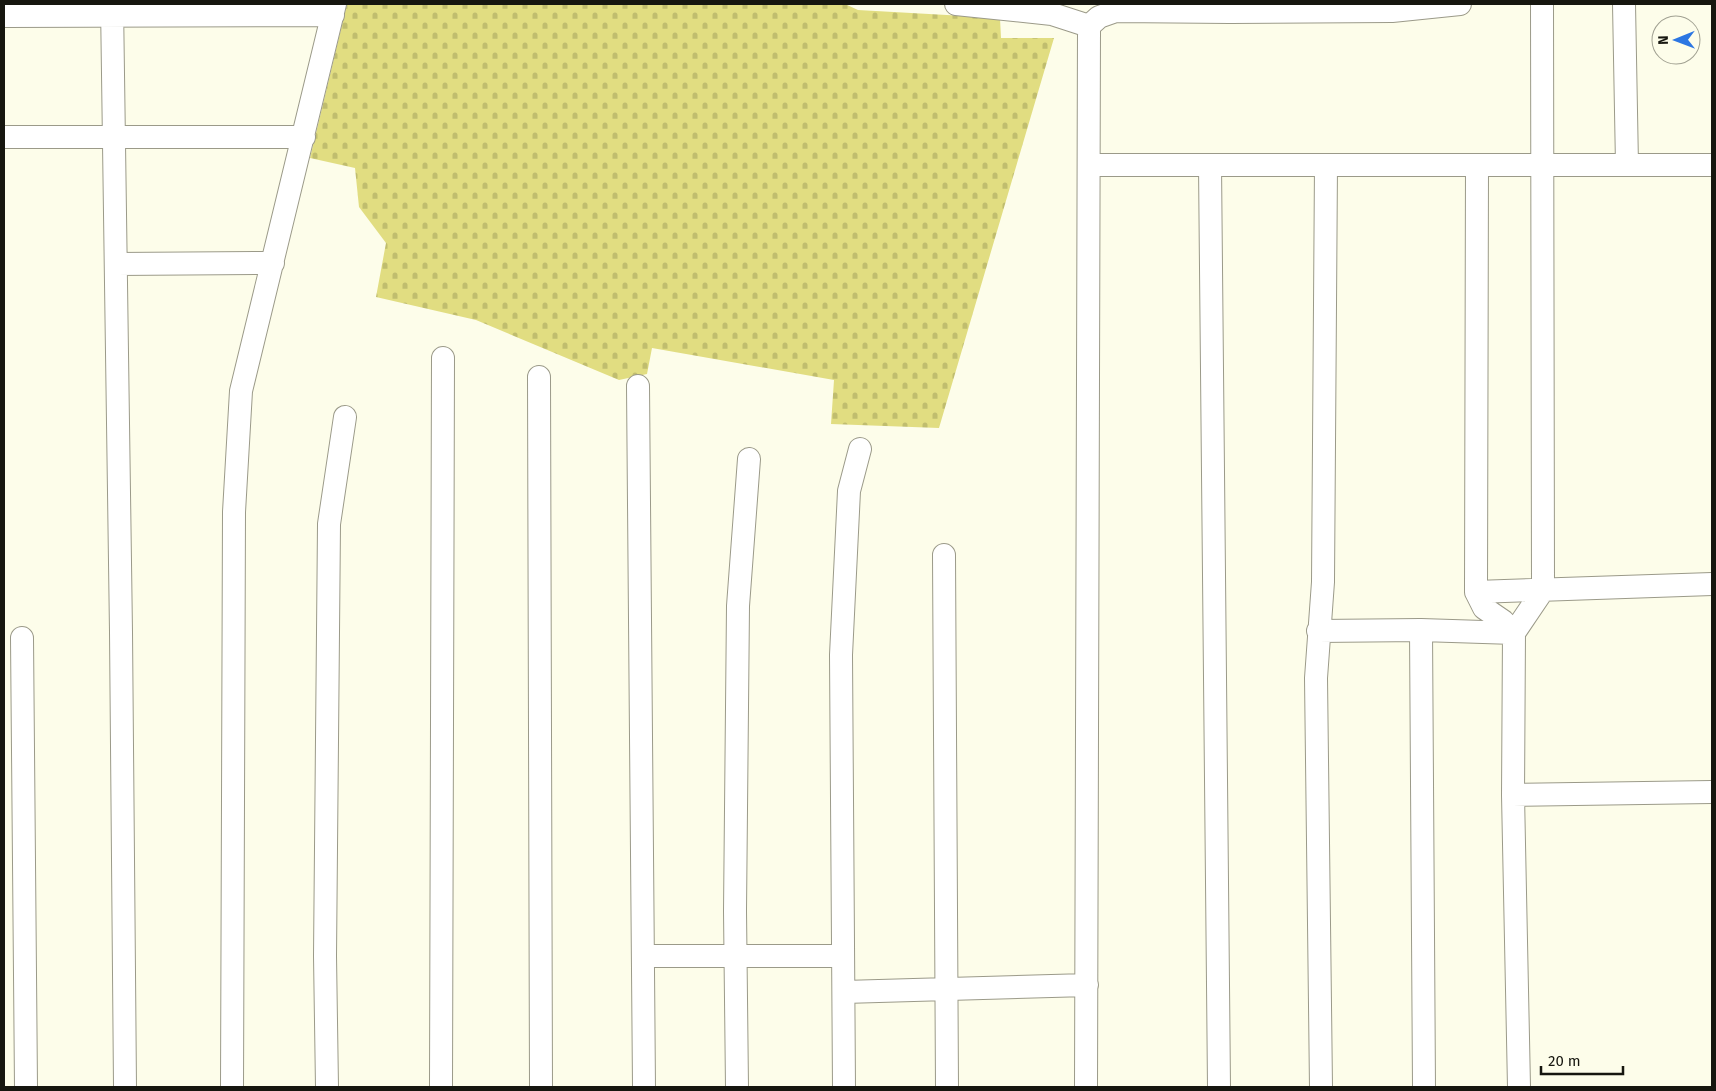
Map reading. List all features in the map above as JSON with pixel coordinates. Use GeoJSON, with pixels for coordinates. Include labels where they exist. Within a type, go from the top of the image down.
{"type":"FeatureCollection","features":[{"type":"Feature","properties":{"kind":"street"},"geometry":{"type":"LineString","coordinates":[[956,4],[1052,14],[1089,26]]}},
{"type":"Feature","properties":{"kind":"street"},"geometry":{"type":"LineString","coordinates":[[1086,1087],[1089,26],[1099,17],[1120,7],[1376,8],[1460,4]]}},
{"type":"Feature","properties":{"kind":"street"},"geometry":{"type":"LineString","coordinates":[[1519,1087],[1513,795],[1514,633],[1543,590],[1542,4]]}},
{"type":"Feature","properties":{"kind":"street"},"geometry":{"type":"LineString","coordinates":[[1624,4],[1627,165]]}},
{"type":"Feature","properties":{"kind":"street"},"geometry":{"type":"LineString","coordinates":[[4,16],[112,10],[334,9],[241,391],[234,512],[232,1087]]}},
{"type":"Feature","properties":{"kind":"street"},"geometry":{"type":"LineString","coordinates":[[112,10],[125,1087]]}},
{"type":"Feature","properties":{"kind":"street"},"geometry":{"type":"LineString","coordinates":[[4,137],[304,136]]}},
{"type":"Feature","properties":{"kind":"street"},"geometry":{"type":"LineString","coordinates":[[1089,164],[1712,165]]}},
{"type":"Feature","properties":{"kind":"street"},"geometry":{"type":"LineString","coordinates":[[1210,164],[1219,1087]]}},
{"type":"Feature","properties":{"kind":"street"},"geometry":{"type":"LineString","coordinates":[[1321,1087],[1316,678],[1323,582],[1326,165]]}},
{"type":"Feature","properties":{"kind":"street"},"geometry":{"type":"LineString","coordinates":[[1477,165],[1476,592],[1484,608],[1503,621],[1514,633]]}},
{"type":"Feature","properties":{"kind":"street"},"geometry":{"type":"LineString","coordinates":[[116,264],[273,264]]}},
{"type":"Feature","properties":{"kind":"street"},"geometry":{"type":"LineString","coordinates":[[441,1087],[443,358]]}},
{"type":"Feature","properties":{"kind":"street"},"geometry":{"type":"LineString","coordinates":[[540,377],[541,1087]]}},
{"type":"Feature","properties":{"kind":"street"},"geometry":{"type":"LineString","coordinates":[[638,386],[644,1087]]}},
{"type":"Feature","properties":{"kind":"street"},"geometry":{"type":"LineString","coordinates":[[327,1087],[325,956],[329,524],[345,417]]}},
{"type":"Feature","properties":{"kind":"street"},"geometry":{"type":"LineString","coordinates":[[844,1087],[841,654],[849,491],[860,449]]}},
{"type":"Feature","properties":{"kind":"street"},"geometry":{"type":"LineString","coordinates":[[736,1087],[738,606],[749,459]]}},
{"type":"Feature","properties":{"kind":"street"},"geometry":{"type":"LineString","coordinates":[[944,555],[947,1087]]}},
{"type":"Feature","properties":{"kind":"street"},"geometry":{"type":"LineString","coordinates":[[1476,592],[1712,584]]}},
{"type":"Feature","properties":{"kind":"street"},"geometry":{"type":"LineString","coordinates":[[1318,631],[1421,630],[1514,633]]}},
{"type":"Feature","properties":{"kind":"street"},"geometry":{"type":"LineString","coordinates":[[1421,630],[1424,1087]]}},
{"type":"Feature","properties":{"kind":"street"},"geometry":{"type":"LineString","coordinates":[[22,638],[26,1087]]}},
{"type":"Feature","properties":{"kind":"street"},"geometry":{"type":"LineString","coordinates":[[1513,795],[1712,792]]}},
{"type":"Feature","properties":{"kind":"street"},"geometry":{"type":"LineString","coordinates":[[643,956],[843,956]]}},
{"type":"Feature","properties":{"kind":"street"},"geometry":{"type":"LineString","coordinates":[[844,992],[1087,985]]}},
{"type":"Feature","properties":{"kind":"green space"},"geometry":{"type":"Polygon","coordinates":[[[347,4],[845,4],[858,10],[1000,18],[1001,38],[1054,38],[939,428],[831,424],[834,380],[652,348],[647,374],[619,380],[476,320],[376,297],[386,243],[359,207],[355,168],[310,158],[347,4]]]}}]}
